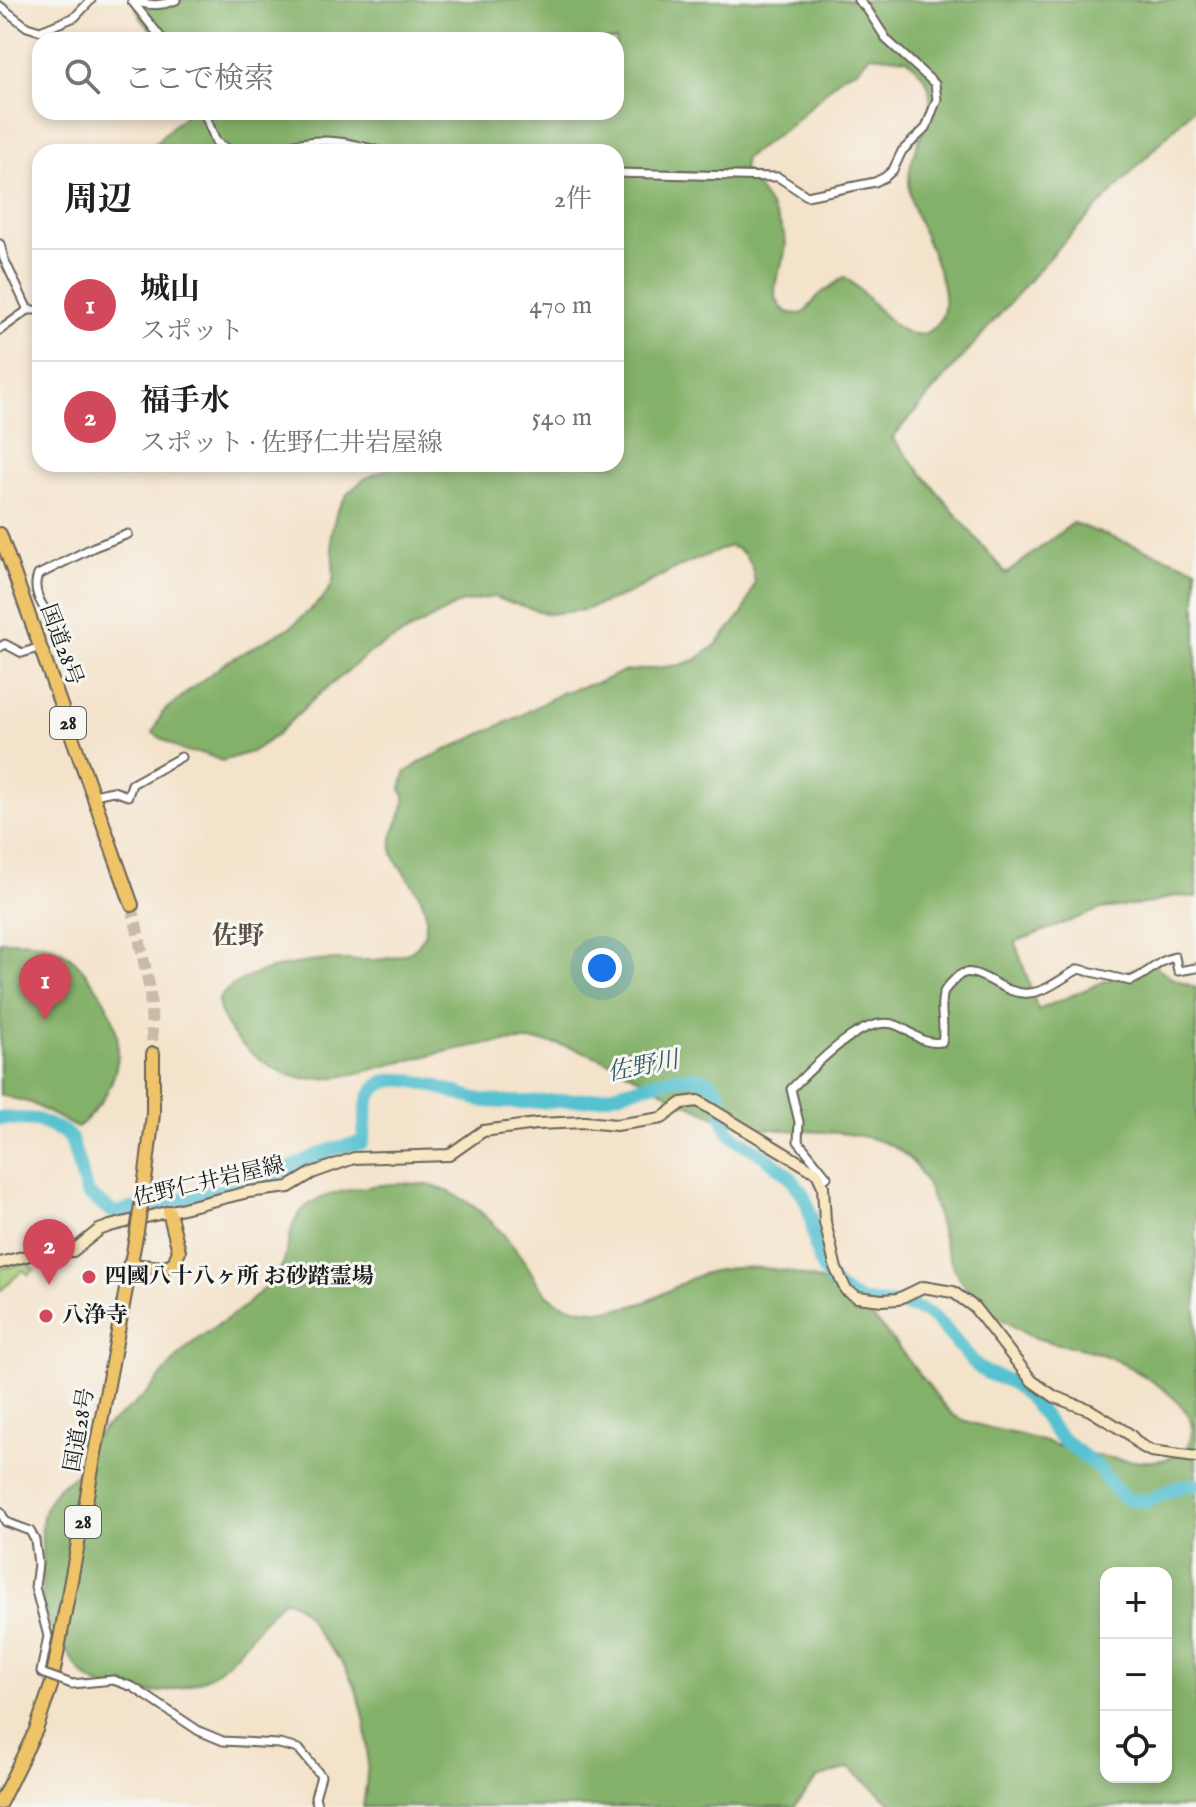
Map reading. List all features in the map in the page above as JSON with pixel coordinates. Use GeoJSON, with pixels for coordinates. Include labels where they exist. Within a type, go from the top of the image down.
{"type":"FeatureCollection","features":[{"type":"Feature","properties":{"kind":"highway","name":"国道28号"},"geometry":{"type":"LineString","coordinates":[[2,538],[132,905]]}},
{"type":"Feature","properties":{"kind":"highway","name":"国道28号"},"geometry":{"type":"LineString","coordinates":[[0,1803],[36,1730],[51,1686],[137,1231],[153,1114],[153,1054]]}},
{"type":"Feature","properties":{"kind":"highway"},"geometry":{"type":"LineString","coordinates":[[129,1265],[164,1268],[174,1263],[179,1251],[169,1212]]}},
{"type":"Feature","properties":{"kind":"main road","name":"佐野仁井岩屋線"},"geometry":{"type":"LineString","coordinates":[[0,1263],[37,1253],[73,1251],[99,1230],[248,1192],[289,1187],[312,1173],[363,1156],[449,1155],[483,1131],[548,1123],[616,1125],[662,1118],[691,1100],[704,1102],[811,1167],[821,1181]]}},
{"type":"Feature","properties":{"kind":"main road"},"geometry":{"type":"LineString","coordinates":[[821,1181],[825,1222],[836,1269],[846,1290],[857,1297],[882,1300],[898,1299],[923,1287],[953,1292],[974,1307],[1032,1381],[1055,1397],[1090,1410],[1151,1451],[1196,1457]]}},
{"type":"Feature","properties":{"kind":"street"},"geometry":{"type":"LineString","coordinates":[[0,6],[27,27],[40,31],[75,17],[91,0]]}},
{"type":"Feature","properties":{"kind":"street"},"geometry":{"type":"LineString","coordinates":[[131,1],[161,6],[176,0]]}},
{"type":"Feature","properties":{"kind":"street"},"geometry":{"type":"LineString","coordinates":[[624,173],[778,177],[807,196],[875,182],[885,177],[893,170],[902,151],[926,128],[937,99],[937,89],[924,72],[887,40],[858,0]]}},
{"type":"Feature","properties":{"kind":"street"},"geometry":{"type":"LineString","coordinates":[[131,1],[156,32]]}},
{"type":"Feature","properties":{"kind":"street"},"geometry":{"type":"LineString","coordinates":[[207,120],[219,144]]}},
{"type":"Feature","properties":{"kind":"street"},"geometry":{"type":"LineString","coordinates":[[293,144],[335,140],[350,144]]}},
{"type":"Feature","properties":{"kind":"street"},"geometry":{"type":"LineString","coordinates":[[0,244],[28,310]]}},
{"type":"Feature","properties":{"kind":"street"},"geometry":{"type":"LineString","coordinates":[[0,330],[32,310]]}},
{"type":"Feature","properties":{"kind":"street"},"geometry":{"type":"LineString","coordinates":[[55,625],[36,593],[38,575],[128,534]]}},
{"type":"Feature","properties":{"kind":"street"},"geometry":{"type":"LineString","coordinates":[[0,647],[5,644],[22,653],[41,647]]}},
{"type":"Feature","properties":{"kind":"street"},"geometry":{"type":"LineString","coordinates":[[94,795],[113,791],[128,796],[132,784],[181,757]]}},
{"type":"Feature","properties":{"kind":"street"},"geometry":{"type":"LineString","coordinates":[[821,1181],[827,1177],[798,1141],[799,1122],[791,1089],[848,1038],[864,1029],[892,1024],[930,1043],[942,1042],[945,990],[959,974],[974,971],[1002,988],[1029,993],[1041,990],[1079,969],[1130,981],[1165,958],[1175,957],[1178,971],[1196,968]]}},
{"type":"Feature","properties":{"kind":"street"},"geometry":{"type":"LineString","coordinates":[[0,1511],[6,1522],[30,1531],[35,1540],[38,1564],[35,1587],[48,1636],[41,1672],[72,1684],[113,1680],[133,1687],[199,1731],[223,1741],[279,1744],[299,1749],[321,1776],[315,1797],[318,1807]]}},
{"type":"Feature","properties":{"kind":"green space"},"geometry":{"type":"Polygon","coordinates":[[[134,0],[1196,0],[1196,106],[1055,251],[892,438],[1006,574],[1073,523],[1196,568],[1196,897],[1173,896],[1152,903],[1101,909],[1015,942],[1038,1010],[1150,962],[1172,978],[1196,988],[1196,1807],[896,1807],[849,1768],[817,1778],[794,1807],[363,1807],[368,1753],[360,1701],[343,1664],[297,1605],[284,1600],[235,1655],[211,1675],[184,1687],[153,1693],[120,1692],[92,1681],[79,1669],[48,1622],[42,1584],[42,1531],[43,1517],[52,1495],[80,1470],[89,1445],[101,1431],[144,1396],[189,1346],[253,1299],[272,1280],[285,1259],[294,1224],[304,1208],[324,1197],[354,1189],[420,1184],[459,1197],[507,1238],[545,1293],[557,1302],[576,1308],[611,1310],[633,1306],[695,1277],[724,1269],[770,1269],[815,1279],[857,1303],[893,1341],[947,1409],[961,1419],[980,1425],[1093,1455],[1147,1461],[1170,1458],[1186,1448],[1192,1429],[1181,1406],[1141,1374],[1101,1354],[1028,1335],[978,1300],[962,1283],[950,1259],[934,1204],[919,1170],[907,1156],[890,1145],[855,1135],[739,1124],[689,1105],[594,1056],[544,1042],[487,1044],[348,1075],[314,1079],[296,1077],[274,1068],[249,1051],[233,1035],[225,1023],[218,1001],[240,981],[274,968],[293,965],[328,960],[384,959],[409,952],[419,944],[425,933],[425,908],[396,861],[392,844],[404,804],[401,789],[405,773],[422,761],[518,717],[563,692],[600,682],[622,672],[680,665],[695,660],[715,646],[743,613],[755,582],[752,566],[745,555],[729,546],[676,568],[626,595],[584,610],[549,614],[493,597],[460,603],[372,651],[274,737],[251,752],[222,761],[205,754],[183,751],[153,733],[162,713],[196,685],[228,661],[291,627],[322,599],[332,585],[334,575],[331,533],[337,511],[348,493],[364,479],[380,472],[624,472],[624,144],[155,144],[180,120],[624,120],[624,32],[154,32],[145,23],[134,0]],[[870,55],[857,70],[843,75],[792,124],[745,158],[743,169],[771,208],[784,234],[785,253],[775,289],[776,298],[783,309],[791,313],[804,313],[819,295],[844,277],[896,326],[907,332],[919,334],[931,330],[941,319],[943,286],[915,214],[909,185],[912,159],[930,104],[927,82],[907,59],[870,55]]]}},
{"type":"Feature","properties":{"kind":"green space"},"geometry":{"type":"Polygon","coordinates":[[[0,941],[35,942],[61,951],[82,969],[107,1005],[118,1042],[113,1079],[92,1113],[77,1128],[31,1103],[0,1095],[0,941]]]}},
{"type":"Feature","properties":{"kind":"green space"},"geometry":{"type":"Polygon","coordinates":[[[27,1262],[34,1270],[29,1275],[23,1270],[0,1291],[0,1269],[27,1262]]]}},
{"type":"Feature","properties":{"kind":"waterway","name":"佐野川"},"geometry":{"type":"LineString","coordinates":[[0,1118],[37,1120],[64,1132],[71,1139],[87,1193],[114,1213],[265,1179],[323,1153],[362,1143],[370,1096],[379,1085],[392,1080],[424,1083],[487,1101],[512,1102],[590,1099],[683,1077],[708,1081],[718,1092],[724,1122],[731,1134],[774,1164],[800,1189],[808,1207],[820,1261],[832,1282],[843,1292],[864,1301],[909,1306],[929,1314],[981,1369],[1010,1382],[1026,1394],[1058,1435],[1099,1469],[1125,1497],[1146,1501],[1176,1488],[1196,1485]]}},
{"type":"Feature","properties":{"kind":"tunnel"},"geometry":{"type":"LineString","coordinates":[[132,905],[150,990],[153,1054]]}},
{"type":"Feature","properties":{"kind":"place","name":"城山"},"geometry":{"type":"Point","coordinates":[45,1020]}},
{"type":"Feature","properties":{"kind":"place","name":"四國八十八ヶ所 お砂踏霊場"},"geometry":{"type":"Point","coordinates":[89,1277]}},
{"type":"Feature","properties":{"kind":"place","name":"福手水"},"geometry":{"type":"Point","coordinates":[49,1285]}},
{"type":"Feature","properties":{"kind":"place","name":"八浄寺"},"geometry":{"type":"Point","coordinates":[46,1316]}},
{"type":"Feature","properties":{"kind":"district","name":"佐野"},"geometry":{"type":"Point","coordinates":[238,936]}}]}
